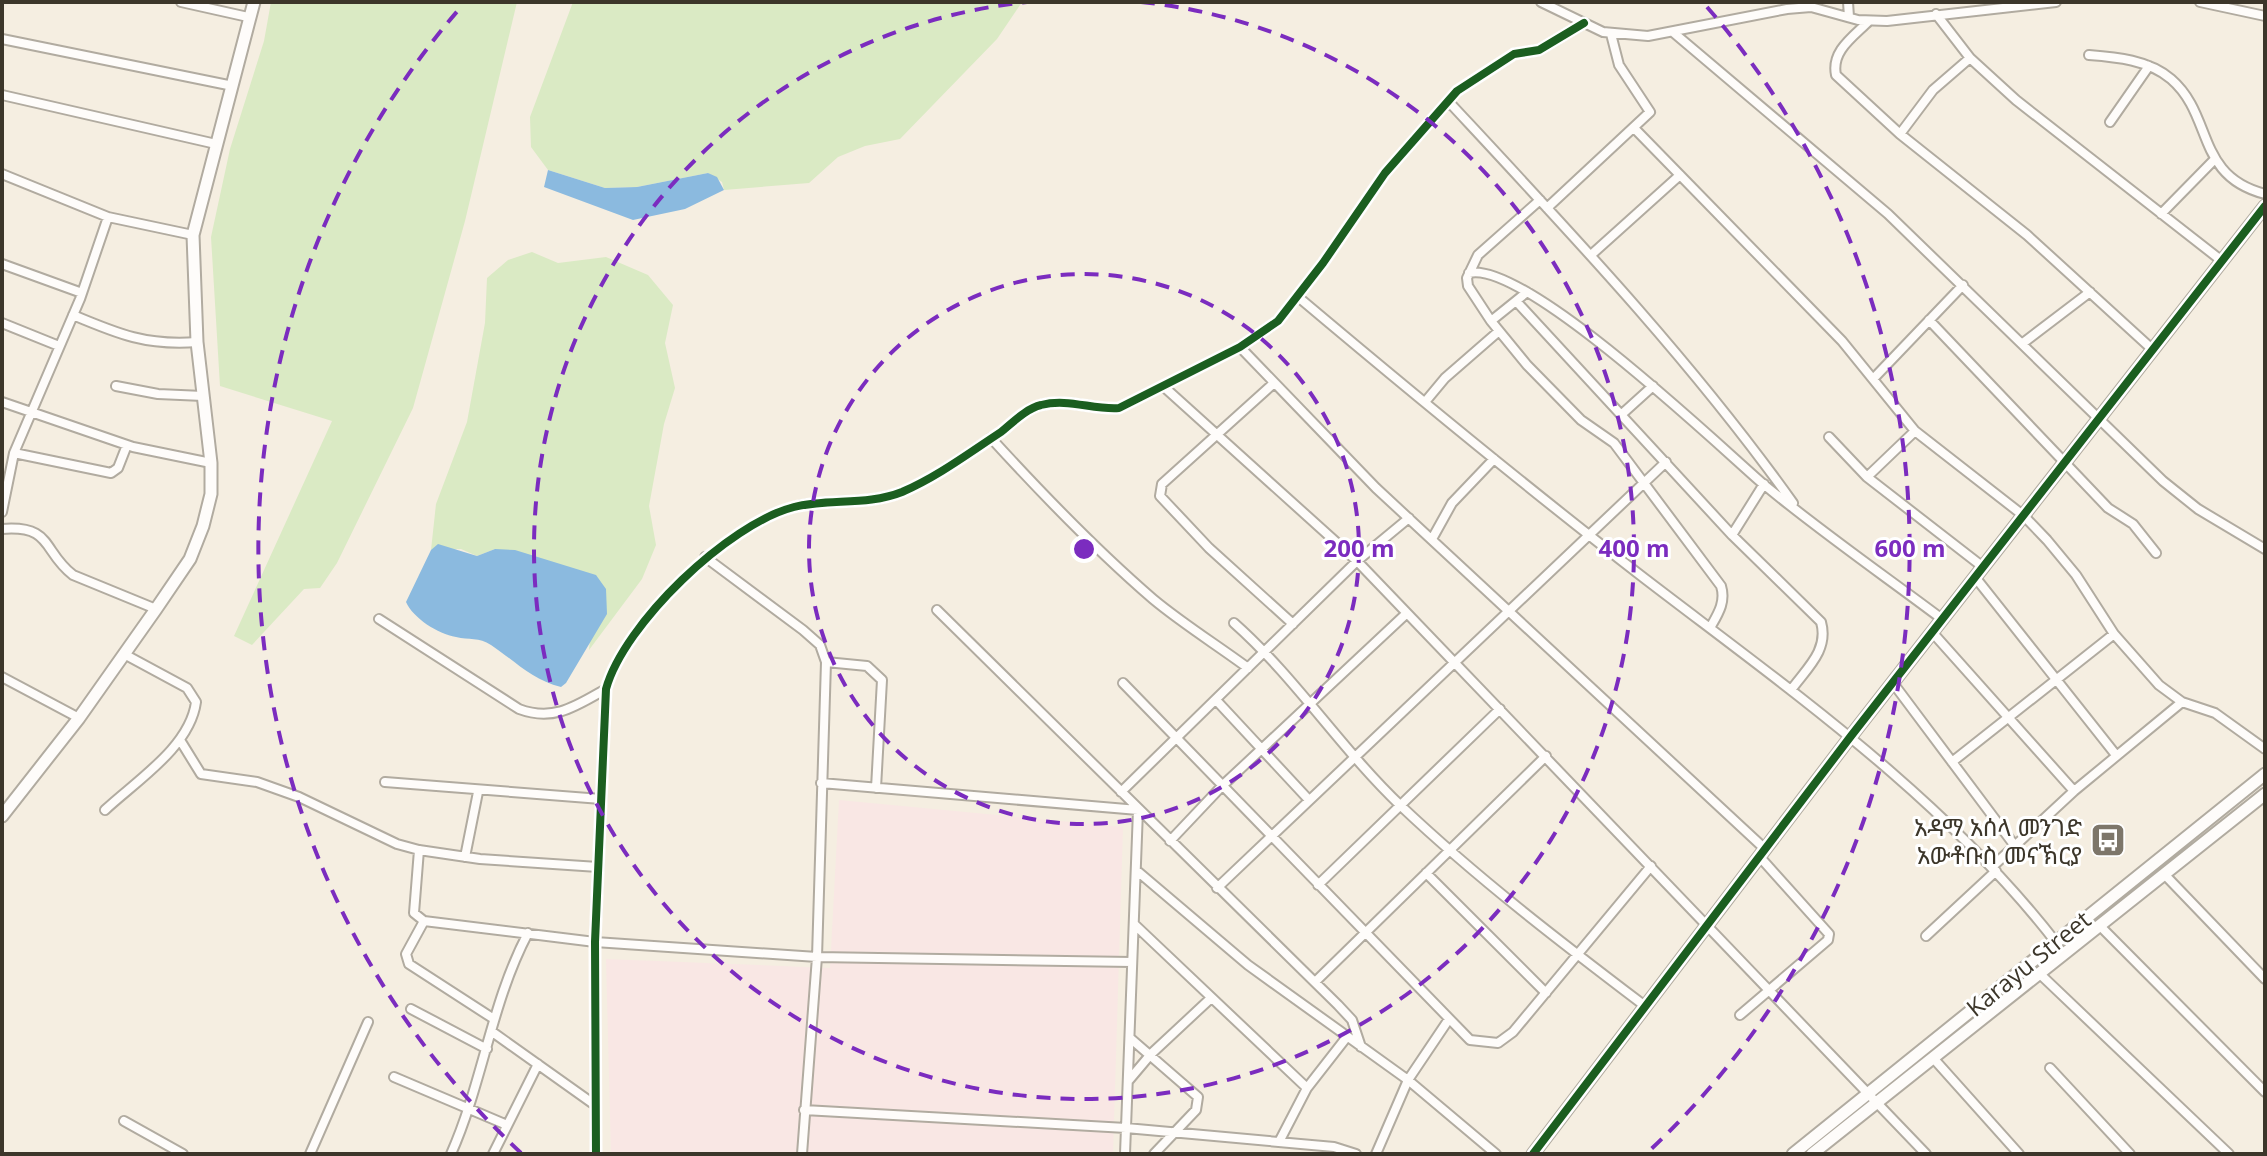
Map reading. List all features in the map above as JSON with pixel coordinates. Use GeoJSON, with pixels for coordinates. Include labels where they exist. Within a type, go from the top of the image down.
{"type":"FeatureCollection","features":[{"type":"Feature","properties":{"kind":"street"},"geometry":{"type":"LineString","coordinates":[[181,2],[248,17]]}},
{"type":"Feature","properties":{"kind":"street"},"geometry":{"type":"LineString","coordinates":[[4,809],[79,718],[156,609],[190,559],[203,526],[211,494],[211,463],[197,342],[193,235],[249,31],[248,17],[254,2]]}},
{"type":"Feature","properties":{"kind":"street"},"geometry":{"type":"LineString","coordinates":[[1541,2],[1611,34],[1648,36],[1787,9],[1811,7],[1869,21],[2056,2]]}},
{"type":"Feature","properties":{"kind":"street"},"geometry":{"type":"LineString","coordinates":[[1848,2],[1849,17]]}},
{"type":"Feature","properties":{"kind":"street"},"geometry":{"type":"LineString","coordinates":[[2200,2],[2265,16]]}},
{"type":"Feature","properties":{"kind":"street"},"geometry":{"type":"LineString","coordinates":[[1936,14],[1970,58],[2016,100],[2222,261]]}},
{"type":"Feature","properties":{"kind":"street"},"geometry":{"type":"LineString","coordinates":[[1869,21],[1839,51],[1833,62],[1836,75],[1900,134],[2027,235],[2153,350]]}},
{"type":"Feature","properties":{"kind":"street"},"geometry":{"type":"LineString","coordinates":[[596,1154],[595,942],[606,689],[609,677],[645,620],[705,557],[790,508],[812,503],[836,505],[900,493],[952,465],[1037,405],[1060,402],[1103,409],[1119,408],[1240,347],[1278,321],[1385,173],[1457,91],[1505,60],[1539,50],[1584,23]]}},
{"type":"Feature","properties":{"kind":"street"},"geometry":{"type":"LineString","coordinates":[[1674,33],[1888,214],[2163,481],[2198,509],[2265,549]]}},
{"type":"Feature","properties":{"kind":"street"},"geometry":{"type":"LineString","coordinates":[[1547,208],[1650,112],[1619,65],[1611,34]]}},
{"type":"Feature","properties":{"kind":"street"},"geometry":{"type":"LineString","coordinates":[[2,39],[233,86]]}},
{"type":"Feature","properties":{"kind":"street"},"geometry":{"type":"LineString","coordinates":[[2089,55],[2149,66],[2170,77],[2190,100],[2214,160],[2232,178],[2265,194]]}},
{"type":"Feature","properties":{"kind":"street"},"geometry":{"type":"LineString","coordinates":[[1900,134],[1933,90],[1970,58]]}},
{"type":"Feature","properties":{"kind":"street"},"geometry":{"type":"LineString","coordinates":[[2110,122],[2149,66]]}},
{"type":"Feature","properties":{"kind":"street"},"geometry":{"type":"LineString","coordinates":[[2,95],[216,144]]}},
{"type":"Feature","properties":{"kind":"street"},"geometry":{"type":"LineString","coordinates":[[1449,102],[1591,255],[1737,424],[1798,511]]}},
{"type":"Feature","properties":{"kind":"street"},"geometry":{"type":"LineString","coordinates":[[1635,129],[1833,331],[1915,431],[2024,516],[2076,575],[2114,634],[2159,685],[2182,702],[2215,713],[2265,749]]}},
{"type":"Feature","properties":{"kind":"street"},"geometry":{"type":"LineString","coordinates":[[2161,214],[2214,160]]}},
{"type":"Feature","properties":{"kind":"street"},"geometry":{"type":"LineString","coordinates":[[2,174],[108,217],[193,235]]}},
{"type":"Feature","properties":{"kind":"street"},"geometry":{"type":"LineString","coordinates":[[1591,255],[1680,175]]}},
{"type":"Feature","properties":{"kind":"street"},"geometry":{"type":"LineString","coordinates":[[1540,200],[1478,255],[1469,273],[1468,286],[1499,331],[1581,420],[1614,443],[1721,586],[1724,596],[1710,628]]}},
{"type":"Feature","properties":{"kind":"street"},"geometry":{"type":"LineString","coordinates":[[1533,1154],[1851,736],[2265,206]]}},
{"type":"Feature","properties":{"kind":"street"},"geometry":{"type":"LineString","coordinates":[[2,512],[14,453],[82,293],[108,217]]}},
{"type":"Feature","properties":{"kind":"street"},"geometry":{"type":"LineString","coordinates":[[2,264],[82,293]]}},
{"type":"Feature","properties":{"kind":"street"},"geometry":{"type":"LineString","coordinates":[[1469,273],[1487,273],[1527,292],[1653,386],[1798,511],[1942,619]]}},
{"type":"Feature","properties":{"kind":"street"},"geometry":{"type":"LineString","coordinates":[[1873,379],[1963,285]]}},
{"type":"Feature","properties":{"kind":"street"},"geometry":{"type":"LineString","coordinates":[[1491,321],[1527,292]]}},
{"type":"Feature","properties":{"kind":"street"},"geometry":{"type":"LineString","coordinates":[[2023,343],[2090,292]]}},
{"type":"Feature","properties":{"kind":"street"},"geometry":{"type":"LineString","coordinates":[[1297,296],[1588,535],[1851,736],[1994,869],[2066,956]]}},
{"type":"Feature","properties":{"kind":"street"},"geometry":{"type":"LineString","coordinates":[[1516,301],[1732,535],[1821,622],[1825,638],[1822,648],[1791,690]]}},
{"type":"Feature","properties":{"kind":"street"},"geometry":{"type":"LineString","coordinates":[[73,315],[149,342],[197,342]]}},
{"type":"Feature","properties":{"kind":"street"},"geometry":{"type":"LineString","coordinates":[[1929,320],[2108,508],[2133,524],[2156,553]]}},
{"type":"Feature","properties":{"kind":"street"},"geometry":{"type":"LineString","coordinates":[[2,323],[59,346]]}},
{"type":"Feature","properties":{"kind":"street"},"geometry":{"type":"LineString","coordinates":[[1425,402],[1445,378],[1499,331]]}},
{"type":"Feature","properties":{"kind":"street"},"geometry":{"type":"LineString","coordinates":[[1240,347],[1409,518],[1762,852],[1829,934],[1826,944],[1740,1015]]}},
{"type":"Feature","properties":{"kind":"street"},"geometry":{"type":"LineString","coordinates":[[1274,383],[1162,484],[1160,496],[1209,548],[1293,624]]}},
{"type":"Feature","properties":{"kind":"street"},"geometry":{"type":"LineString","coordinates":[[116,386],[158,394],[203,396]]}},
{"type":"Feature","properties":{"kind":"street"},"geometry":{"type":"LineString","coordinates":[[1163,386],[1357,561],[1926,1154]]}},
{"type":"Feature","properties":{"kind":"street"},"geometry":{"type":"LineString","coordinates":[[1622,414],[1653,386]]}},
{"type":"Feature","properties":{"kind":"street"},"geometry":{"type":"LineString","coordinates":[[2,402],[127,445],[211,463]]}},
{"type":"Feature","properties":{"kind":"street"},"geometry":{"type":"LineString","coordinates":[[1867,477],[1915,431]]}},
{"type":"Feature","properties":{"kind":"street"},"geometry":{"type":"LineString","coordinates":[[1829,437],[1867,477],[1979,572],[2116,755]]}},
{"type":"Feature","properties":{"kind":"street"},"geometry":{"type":"LineString","coordinates":[[991,438],[1059,513],[1118,568],[1156,602],[1248,668]]}},
{"type":"Feature","properties":{"kind":"street"},"geometry":{"type":"LineString","coordinates":[[14,453],[111,473],[118,468],[127,445]]}},
{"type":"Feature","properties":{"kind":"street"},"geometry":{"type":"LineString","coordinates":[[1432,539],[1452,503],[1494,459]]}},
{"type":"Feature","properties":{"kind":"street"},"geometry":{"type":"LineString","coordinates":[[1217,888],[1666,462]]}},
{"type":"Feature","properties":{"kind":"street"},"geometry":{"type":"LineString","coordinates":[[1732,535],[1764,484]]}},
{"type":"Feature","properties":{"kind":"street"},"geometry":{"type":"LineString","coordinates":[[1121,792],[1357,561],[1409,518]]}},
{"type":"Feature","properties":{"kind":"street"},"geometry":{"type":"LineString","coordinates":[[2,529],[33,529],[46,540],[62,567],[73,575],[156,609]]}},
{"type":"Feature","properties":{"kind":"street"},"geometry":{"type":"LineString","coordinates":[[705,557],[803,630],[820,645],[826,662],[817,957],[802,1154]]}},
{"type":"Feature","properties":{"kind":"street"},"geometry":{"type":"LineString","coordinates":[[937,610],[1352,1020],[1361,1047]]}},
{"type":"Feature","properties":{"kind":"street"},"geometry":{"type":"LineString","coordinates":[[1170,841],[1222,786],[1407,613]]}},
{"type":"Feature","properties":{"kind":"street"},"geometry":{"type":"LineString","coordinates":[[379,619],[519,709],[533,714],[561,714],[606,689]]}},
{"type":"Feature","properties":{"kind":"street"},"geometry":{"type":"LineString","coordinates":[[1234,623],[1266,651],[1400,805],[1578,956],[1645,1006]]}},
{"type":"Feature","properties":{"kind":"street"},"geometry":{"type":"LineString","coordinates":[[1932,632],[2074,791]]}},
{"type":"Feature","properties":{"kind":"street"},"geometry":{"type":"LineString","coordinates":[[1952,762],[2114,634]]}},
{"type":"Feature","properties":{"kind":"street"},"geometry":{"type":"LineString","coordinates":[[105,810],[180,740],[195,713],[196,702],[187,688],[124,654]]}},
{"type":"Feature","properties":{"kind":"street"},"geometry":{"type":"LineString","coordinates":[[826,662],[867,666],[874,669],[882,680],[876,788]]}},
{"type":"Feature","properties":{"kind":"street"},"geometry":{"type":"LineString","coordinates":[[2,677],[79,718]]}},
{"type":"Feature","properties":{"kind":"street"},"geometry":{"type":"LineString","coordinates":[[1123,683],[1470,1040],[1498,1043],[1578,956],[1651,866]]}},
{"type":"Feature","properties":{"kind":"street"},"geometry":{"type":"LineString","coordinates":[[1893,683],[2015,846]]}},
{"type":"Feature","properties":{"kind":"street"},"geometry":{"type":"LineString","coordinates":[[1216,700],[1309,800]]}},
{"type":"Feature","properties":{"kind":"street"},"geometry":{"type":"LineString","coordinates":[[1926,936],[2074,791],[2182,702]]}},
{"type":"Feature","properties":{"kind":"street"},"geometry":{"type":"LineString","coordinates":[[1318,885],[1500,709]]}},
{"type":"Feature","properties":{"kind":"street"},"geometry":{"type":"LineString","coordinates":[[180,740],[201,774],[271,787],[419,850],[465,857],[598,867]]}},
{"type":"Feature","properties":{"kind":"street"},"geometry":{"type":"LineString","coordinates":[[1315,982],[1546,756]]}},
{"type":"Feature","properties":{"kind":"street","name":"Karayu Street"},"geometry":{"type":"LineString","coordinates":[[1793,1154],[2265,774]]}},
{"type":"Feature","properties":{"kind":"street"},"geometry":{"type":"LineString","coordinates":[[385,782],[478,792],[601,799]]}},
{"type":"Feature","properties":{"kind":"street"},"geometry":{"type":"LineString","coordinates":[[821,783],[1138,810]]}},
{"type":"Feature","properties":{"kind":"street"},"geometry":{"type":"LineString","coordinates":[[465,857],[478,792]]}},
{"type":"Feature","properties":{"kind":"street","name":"Karayu Street"},"geometry":{"type":"LineString","coordinates":[[1812,1154],[2263,798]]}},
{"type":"Feature","properties":{"kind":"street"},"geometry":{"type":"LineString","coordinates":[[1125,1154],[1138,810]]}},
{"type":"Feature","properties":{"kind":"street"},"geometry":{"type":"LineString","coordinates":[[419,850],[414,913],[424,921],[595,942],[817,957],[1132,962]]}},
{"type":"Feature","properties":{"kind":"street"},"geometry":{"type":"LineString","coordinates":[[1136,870],[1248,965],[1408,1080],[1496,1154]]}},
{"type":"Feature","properties":{"kind":"street"},"geometry":{"type":"LineString","coordinates":[[1426,873],[1546,993]]}},
{"type":"Feature","properties":{"kind":"street"},"geometry":{"type":"LineString","coordinates":[[2165,875],[2265,979]]}},
{"type":"Feature","properties":{"kind":"street"},"geometry":{"type":"LineString","coordinates":[[424,921],[406,954],[409,964],[494,1019]]}},
{"type":"Feature","properties":{"kind":"street"},"geometry":{"type":"LineString","coordinates":[[1134,924],[1307,1088]]}},
{"type":"Feature","properties":{"kind":"street"},"geometry":{"type":"LineString","coordinates":[[2101,927],[2265,1092]]}},
{"type":"Feature","properties":{"kind":"street"},"geometry":{"type":"LineString","coordinates":[[451,1154],[469,1108],[510,968],[528,933]]}},
{"type":"Feature","properties":{"kind":"street"},"geometry":{"type":"LineString","coordinates":[[2041,975],[2229,1154]]}},
{"type":"Feature","properties":{"kind":"street"},"geometry":{"type":"LineString","coordinates":[[1128,1082],[1151,1054],[1210,999]]}},
{"type":"Feature","properties":{"kind":"street"},"geometry":{"type":"LineString","coordinates":[[411,1009],[487,1049]]}},
{"type":"Feature","properties":{"kind":"street"},"geometry":{"type":"LineString","coordinates":[[1376,1154],[1408,1080],[1449,1019]]}},
{"type":"Feature","properties":{"kind":"street"},"geometry":{"type":"LineString","coordinates":[[310,1154],[368,1022]]}},
{"type":"Feature","properties":{"kind":"street"},"geometry":{"type":"LineString","coordinates":[[491,1031],[595,1105]]}},
{"type":"Feature","properties":{"kind":"street"},"geometry":{"type":"LineString","coordinates":[[1130,1038],[1198,1097],[1196,1110],[1154,1154]]}},
{"type":"Feature","properties":{"kind":"street"},"geometry":{"type":"LineString","coordinates":[[1279,1142],[1307,1088],[1346,1038]]}},
{"type":"Feature","properties":{"kind":"street"},"geometry":{"type":"LineString","coordinates":[[1934,1059],[2019,1154]]}},
{"type":"Feature","properties":{"kind":"street"},"geometry":{"type":"LineString","coordinates":[[493,1154],[538,1064]]}},
{"type":"Feature","properties":{"kind":"street"},"geometry":{"type":"LineString","coordinates":[[2050,1068],[2130,1154]]}},
{"type":"Feature","properties":{"kind":"street"},"geometry":{"type":"LineString","coordinates":[[394,1077],[507,1125]]}},
{"type":"Feature","properties":{"kind":"street"},"geometry":{"type":"LineString","coordinates":[[804,1110],[1126,1128],[1347,1149],[1356,1154]]}},
{"type":"Feature","properties":{"kind":"street"},"geometry":{"type":"LineString","coordinates":[[124,1121],[183,1154]]}},
{"type":"Feature","properties":{"kind":"shaded area"},"geometry":{"type":"Polygon","coordinates":[[[839,800],[1123,827],[1113,1154],[611,1154],[606,959],[830,968],[839,800]]]}},
{"type":"Feature","properties":{"kind":"green space"},"geometry":{"type":"Polygon","coordinates":[[[271,2],[517,2],[465,221],[413,408],[337,563],[320,588],[304,589],[252,645],[234,636],[332,421],[220,386],[211,237],[230,149],[264,41],[271,2]]]}},
{"type":"Feature","properties":{"kind":"green space"},"geometry":{"type":"Polygon","coordinates":[[[573,2],[1022,2],[997,39],[900,139],[865,146],[838,157],[809,183],[724,190],[722,182],[708,173],[637,187],[605,188],[548,170],[531,147],[530,117],[573,2]]]}},
{"type":"Feature","properties":{"kind":"green space"},"geometry":{"type":"Polygon","coordinates":[[[532,252],[558,263],[606,257],[648,275],[673,305],[665,343],[675,388],[664,424],[649,506],[656,545],[642,579],[589,650],[590,639],[607,613],[495,549],[477,556],[461,549],[431,550],[436,504],[467,422],[485,323],[487,278],[508,260],[532,252]]]}},
{"type":"Feature","properties":{"kind":"water"},"geometry":{"type":"Polygon","coordinates":[[[548,170],[605,188],[637,187],[708,173],[717,177],[724,190],[685,209],[633,220],[544,187],[548,170]]]}},
{"type":"Feature","properties":{"kind":"water"},"geometry":{"type":"Polygon","coordinates":[[[438,544],[477,556],[495,549],[515,550],[596,575],[606,589],[607,614],[566,683],[561,687],[541,680],[487,642],[442,633],[414,614],[406,602],[431,550],[438,544]]]}},
{"type":"Feature","properties":{"kind":"cycle path"},"geometry":{"type":"LineString","coordinates":[[596,1154],[595,942],[606,689],[617,663],[656,607],[710,555],[739,533],[768,517],[807,504],[875,499],[902,492],[953,464],[1036,407],[1061,403],[1119,408],[1240,347],[1278,321],[1323,263],[1385,173],[1457,91],[1514,54],[1539,50],[1584,23]]}},
{"type":"Feature","properties":{"kind":"cycle path"},"geometry":{"type":"LineString","coordinates":[[1533,1154],[1851,736],[2265,206]]}},
{"type":"Feature","properties":{"kind":"place","name":"አዳማ አሰላ መንገድ አውቶቡስ መናኽርያ"},"geometry":{"type":"Point","coordinates":[2108,840]}}]}
